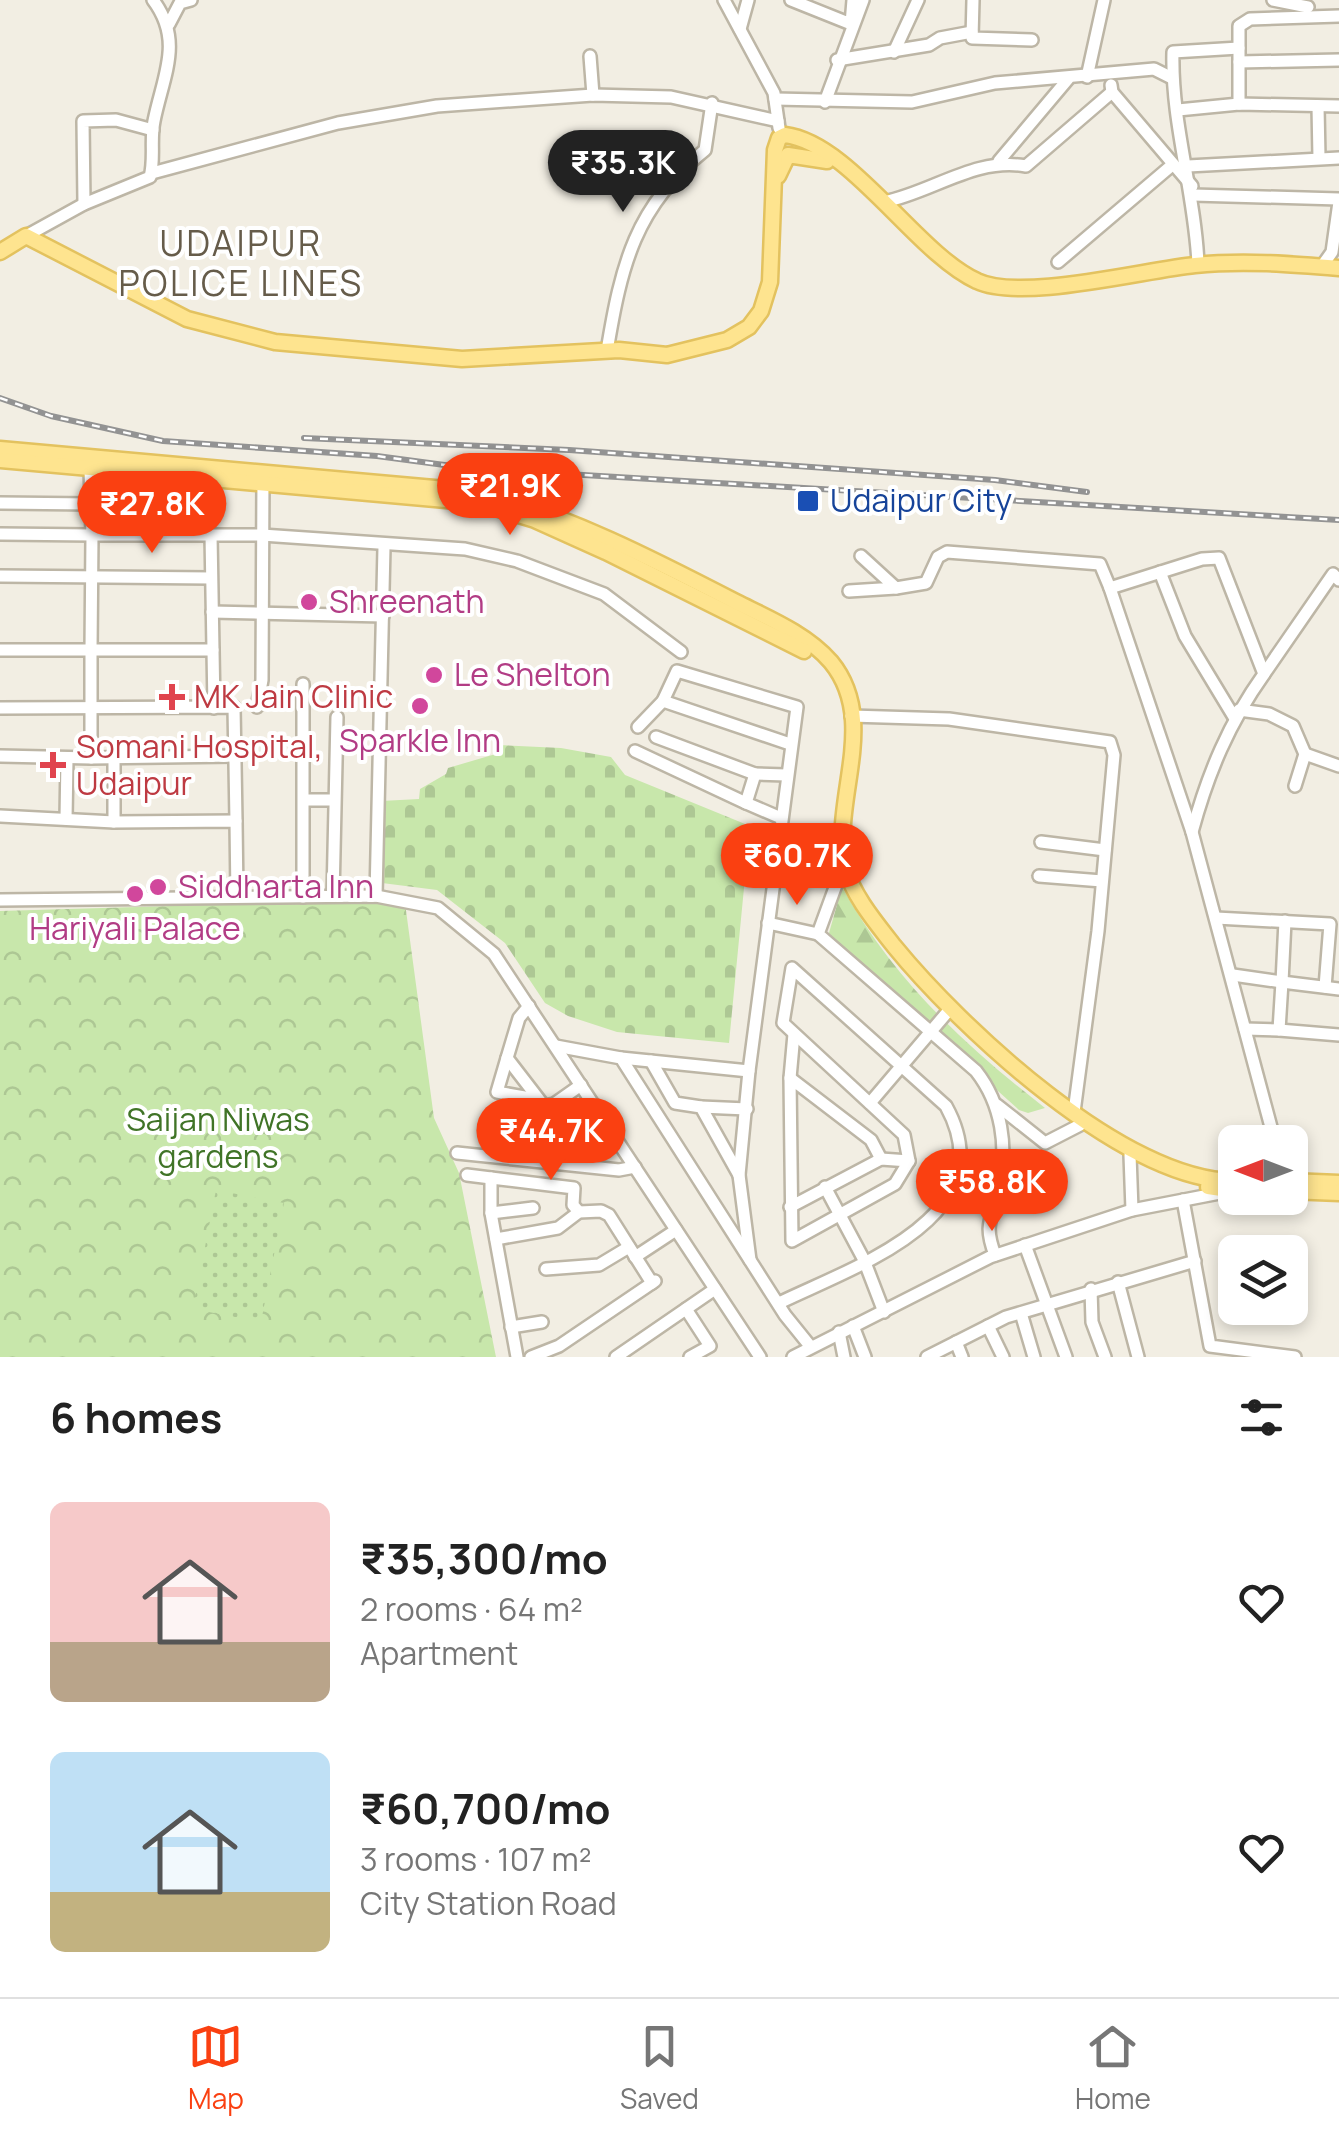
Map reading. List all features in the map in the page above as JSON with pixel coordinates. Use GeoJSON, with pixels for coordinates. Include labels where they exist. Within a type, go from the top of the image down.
{"type":"FeatureCollection","features":[{"type":"Feature","properties":{"kind":"main road"},"geometry":{"type":"LineString","coordinates":[[773,196],[790,142],[780,137]]}},
{"type":"Feature","properties":{"kind":"main road"},"geometry":{"type":"LineString","coordinates":[[780,137],[805,142],[837,164],[978,282],[1009,287],[1046,285],[1198,264],[1339,268]]}},
{"type":"Feature","properties":{"kind":"main road"},"geometry":{"type":"LineString","coordinates":[[0,252],[26,236],[187,319],[274,342],[462,359],[607,351],[682,353],[727,340],[748,327],[769,290],[774,150],[780,137]]}},
{"type":"Feature","properties":{"kind":"main road"},"geometry":{"type":"LineString","coordinates":[[788,155],[837,164]]}},
{"type":"Feature","properties":{"kind":"main road"},"geometry":{"type":"LineString","coordinates":[[0,449],[478,503],[510,512],[606,552],[792,642],[825,667],[840,699],[845,742],[838,840],[843,866],[868,926],[979,1051],[1130,1156],[1159,1170],[1218,1183]]}},
{"type":"Feature","properties":{"kind":"main road"},"geometry":{"type":"LineString","coordinates":[[0,460],[478,492],[594,532],[794,632],[831,662],[844,684],[851,716],[843,866]]}},
{"type":"Feature","properties":{"kind":"main road"},"geometry":{"type":"LineString","coordinates":[[1077,1119],[1162,1163],[1218,1182]]}},
{"type":"Feature","properties":{"kind":"main road"},"geometry":{"type":"LineString","coordinates":[[1308,1182],[1339,1184]]}},
{"type":"Feature","properties":{"kind":"main road"},"geometry":{"type":"LineString","coordinates":[[1308,1192],[1339,1194]]}},
{"type":"Feature","properties":{"kind":"street"},"geometry":{"type":"LineString","coordinates":[[153,0],[169,24]]}},
{"type":"Feature","properties":{"kind":"street"},"geometry":{"type":"LineString","coordinates":[[152,173],[152,130],[170,59],[169,24],[180,3],[191,0]]}},
{"type":"Feature","properties":{"kind":"street"},"geometry":{"type":"LineString","coordinates":[[724,0],[776,99],[780,137]]}},
{"type":"Feature","properties":{"kind":"street"},"geometry":{"type":"LineString","coordinates":[[740,29],[748,0]]}},
{"type":"Feature","properties":{"kind":"street"},"geometry":{"type":"LineString","coordinates":[[790,0],[851,24]]}},
{"type":"Feature","properties":{"kind":"street"},"geometry":{"type":"LineString","coordinates":[[851,24],[854,0]]}},
{"type":"Feature","properties":{"kind":"street"},"geometry":{"type":"LineString","coordinates":[[825,102],[837,60],[863,0]]}},
{"type":"Feature","properties":{"kind":"street"},"geometry":{"type":"LineString","coordinates":[[894,52],[918,0]]}},
{"type":"Feature","properties":{"kind":"street"},"geometry":{"type":"LineString","coordinates":[[973,0],[972,38],[1032,40]]}},
{"type":"Feature","properties":{"kind":"street"},"geometry":{"type":"LineString","coordinates":[[1087,78],[1104,0]]}},
{"type":"Feature","properties":{"kind":"street"},"geometry":{"type":"LineString","coordinates":[[1274,0],[1339,16]]}},
{"type":"Feature","properties":{"kind":"street"},"geometry":{"type":"LineString","coordinates":[[1239,104],[1239,26],[1250,19],[1308,7]]}},
{"type":"Feature","properties":{"kind":"street"},"geometry":{"type":"LineString","coordinates":[[837,60],[894,52],[972,32]]}},
{"type":"Feature","properties":{"kind":"street"},"geometry":{"type":"LineString","coordinates":[[1198,264],[1193,191],[1172,78],[1173,52],[1239,48]]}},
{"type":"Feature","properties":{"kind":"street"},"geometry":{"type":"LineString","coordinates":[[590,56],[593,96]]}},
{"type":"Feature","properties":{"kind":"street"},"geometry":{"type":"LineString","coordinates":[[1239,62],[1339,60]]}},
{"type":"Feature","properties":{"kind":"street"},"geometry":{"type":"LineString","coordinates":[[776,99],[912,102],[996,83],[1068,80],[1154,69],[1172,78]]}},
{"type":"Feature","properties":{"kind":"street"},"geometry":{"type":"LineString","coordinates":[[1109,74],[1112,92],[1193,191],[1339,200],[1332,252],[1322,266]]}},
{"type":"Feature","properties":{"kind":"street"},"geometry":{"type":"LineString","coordinates":[[884,202],[918,195],[998,161],[1068,80]]}},
{"type":"Feature","properties":{"kind":"street"},"geometry":{"type":"LineString","coordinates":[[998,161],[1026,166],[1112,92]]}},
{"type":"Feature","properties":{"kind":"street"},"geometry":{"type":"LineString","coordinates":[[26,236],[84,204],[137,185],[152,173],[338,122],[437,106],[593,96],[670,97],[712,103],[778,121]]}},
{"type":"Feature","properties":{"kind":"street"},"geometry":{"type":"LineString","coordinates":[[607,351],[619,276],[634,238],[675,175],[706,150],[712,103]]}},
{"type":"Feature","properties":{"kind":"street"},"geometry":{"type":"LineString","coordinates":[[1178,110],[1239,104],[1339,106]]}},
{"type":"Feature","properties":{"kind":"street"},"geometry":{"type":"LineString","coordinates":[[1318,106],[1320,158]]}},
{"type":"Feature","properties":{"kind":"street"},"geometry":{"type":"LineString","coordinates":[[84,204],[82,121],[116,120],[152,130]]}},
{"type":"Feature","properties":{"kind":"street"},"geometry":{"type":"LineString","coordinates":[[1188,166],[1260,166],[1269,158],[1339,158]]}},
{"type":"Feature","properties":{"kind":"street"},"geometry":{"type":"LineString","coordinates":[[1058,262],[1171,166]]}},
{"type":"Feature","properties":{"kind":"street"},"geometry":{"type":"LineString","coordinates":[[90,469],[90,758]]}},
{"type":"Feature","properties":{"kind":"street"},"geometry":{"type":"LineString","coordinates":[[0,708],[260,707],[263,477]]}},
{"type":"Feature","properties":{"kind":"street"},"geometry":{"type":"LineString","coordinates":[[0,504],[91,504]]}},
{"type":"Feature","properties":{"kind":"street"},"geometry":{"type":"LineString","coordinates":[[0,534],[262,535],[384,547],[452,548],[517,561],[604,594],[680,652]]}},
{"type":"Feature","properties":{"kind":"street"},"geometry":{"type":"LineString","coordinates":[[211,535],[214,708]]}},
{"type":"Feature","properties":{"kind":"street"},"geometry":{"type":"LineString","coordinates":[[376,896],[384,547]]}},
{"type":"Feature","properties":{"kind":"street"},"geometry":{"type":"LineString","coordinates":[[849,591],[926,584],[938,557],[947,552],[1100,564],[1192,832],[1269,1125]]}},
{"type":"Feature","properties":{"kind":"street"},"geometry":{"type":"LineString","coordinates":[[861,556],[896,588]]}},
{"type":"Feature","properties":{"kind":"street"},"geometry":{"type":"LineString","coordinates":[[1110,588],[1202,558],[1219,558],[1264,674]]}},
{"type":"Feature","properties":{"kind":"street"},"geometry":{"type":"LineString","coordinates":[[1160,572],[1185,636],[1236,713]]}},
{"type":"Feature","properties":{"kind":"street"},"geometry":{"type":"LineString","coordinates":[[1192,832],[1206,782],[1236,713],[1333,574],[1339,580]]}},
{"type":"Feature","properties":{"kind":"street"},"geometry":{"type":"LineString","coordinates":[[0,576],[211,578]]}},
{"type":"Feature","properties":{"kind":"street"},"geometry":{"type":"LineString","coordinates":[[212,612],[383,616]]}},
{"type":"Feature","properties":{"kind":"street"},"geometry":{"type":"LineString","coordinates":[[0,650],[213,650]]}},
{"type":"Feature","properties":{"kind":"street"},"geometry":{"type":"LineString","coordinates":[[638,727],[663,700],[676,671],[798,707],[786,775],[739,1175],[750,1260]]}},
{"type":"Feature","properties":{"kind":"street"},"geometry":{"type":"LineString","coordinates":[[303,684],[303,896]]}},
{"type":"Feature","properties":{"kind":"street"},"geometry":{"type":"LineString","coordinates":[[663,700],[790,744]]}},
{"type":"Feature","properties":{"kind":"street"},"geometry":{"type":"LineString","coordinates":[[234,707],[238,897]]}},
{"type":"Feature","properties":{"kind":"street"},"geometry":{"type":"LineString","coordinates":[[1236,713],[1269,714],[1293,726],[1305,754],[1296,786]]}},
{"type":"Feature","properties":{"kind":"street"},"geometry":{"type":"LineString","coordinates":[[768,923],[818,934],[976,1071],[997,1106],[1045,1143],[1077,1119],[1114,755],[1110,742],[949,719],[851,716]]}},
{"type":"Feature","properties":{"kind":"street"},"geometry":{"type":"LineString","coordinates":[[333,896],[337,717]]}},
{"type":"Feature","properties":{"kind":"street"},"geometry":{"type":"LineString","coordinates":[[656,737],[756,774],[786,775]]}},
{"type":"Feature","properties":{"kind":"street"},"geometry":{"type":"LineString","coordinates":[[635,752],[781,818]]}},
{"type":"Feature","properties":{"kind":"street"},"geometry":{"type":"LineString","coordinates":[[1305,754],[1339,766]]}},
{"type":"Feature","properties":{"kind":"street"},"geometry":{"type":"LineString","coordinates":[[0,756],[235,756]]}},
{"type":"Feature","properties":{"kind":"street"},"geometry":{"type":"LineString","coordinates":[[114,758],[114,822]]}},
{"type":"Feature","properties":{"kind":"street"},"geometry":{"type":"LineString","coordinates":[[66,819],[68,759]]}},
{"type":"Feature","properties":{"kind":"street"},"geometry":{"type":"LineString","coordinates":[[746,803],[756,774]]}},
{"type":"Feature","properties":{"kind":"street"},"geometry":{"type":"LineString","coordinates":[[305,800],[334,800]]}},
{"type":"Feature","properties":{"kind":"street"},"geometry":{"type":"LineString","coordinates":[[0,816],[114,822],[236,821]]}},
{"type":"Feature","properties":{"kind":"street"},"geometry":{"type":"LineString","coordinates":[[1040,842],[1105,850]]}},
{"type":"Feature","properties":{"kind":"street"},"geometry":{"type":"LineString","coordinates":[[818,934],[843,866]]}},
{"type":"Feature","properties":{"kind":"street"},"geometry":{"type":"LineString","coordinates":[[1039,876],[1102,881]]}},
{"type":"Feature","properties":{"kind":"street"},"geometry":{"type":"LineString","coordinates":[[0,900],[376,896],[424,903],[450,916],[494,954],[760,1357]]}},
{"type":"Feature","properties":{"kind":"street"},"geometry":{"type":"LineString","coordinates":[[1216,918],[1330,924],[1325,987]]}},
{"type":"Feature","properties":{"kind":"street"},"geometry":{"type":"LineString","coordinates":[[1279,1030],[1285,920]]}},
{"type":"Feature","properties":{"kind":"street"},"geometry":{"type":"LineString","coordinates":[[779,1303],[914,1234],[938,1215],[953,1192],[961,1161],[958,1131],[946,1106],[792,968],[782,1023],[870,1103],[904,1135],[910,1161],[895,1184],[792,1241],[790,1078],[794,1034]]}},
{"type":"Feature","properties":{"kind":"street"},"geometry":{"type":"LineString","coordinates":[[1232,975],[1339,989]]}},
{"type":"Feature","properties":{"kind":"street"},"geometry":{"type":"LineString","coordinates":[[529,1006],[519,1018],[496,1092],[551,1105],[581,1085]]}},
{"type":"Feature","properties":{"kind":"street"},"geometry":{"type":"LineString","coordinates":[[870,1103],[947,1012]]}},
{"type":"Feature","properties":{"kind":"street"},"geometry":{"type":"LineString","coordinates":[[1244,1029],[1339,1036]]}},
{"type":"Feature","properties":{"kind":"street"},"geometry":{"type":"LineString","coordinates":[[556,1046],[620,1058],[749,1071]]}},
{"type":"Feature","properties":{"kind":"street"},"geometry":{"type":"LineString","coordinates":[[507,1058],[536,1099]]}},
{"type":"Feature","properties":{"kind":"street"},"geometry":{"type":"LineString","coordinates":[[620,1058],[810,1346]]}},
{"type":"Feature","properties":{"kind":"street"},"geometry":{"type":"LineString","coordinates":[[651,1061],[675,1103],[747,1109]]}},
{"type":"Feature","properties":{"kind":"street"},"geometry":{"type":"LineString","coordinates":[[790,1078],[870,1140],[881,1159]]}},
{"type":"Feature","properties":{"kind":"street"},"geometry":{"type":"LineString","coordinates":[[995,1255],[985,1228],[1000,1183],[1003,1149],[997,1106]]}},
{"type":"Feature","properties":{"kind":"street"},"geometry":{"type":"LineString","coordinates":[[701,1107],[739,1175]]}},
{"type":"Feature","properties":{"kind":"street"},"geometry":{"type":"LineString","coordinates":[[458,1153],[619,1170],[634,1167]]}},
{"type":"Feature","properties":{"kind":"street"},"geometry":{"type":"LineString","coordinates":[[1130,1156],[1132,1210]]}},
{"type":"Feature","properties":{"kind":"street"},"geometry":{"type":"LineString","coordinates":[[790,1206],[881,1159],[910,1161]]}},
{"type":"Feature","properties":{"kind":"street"},"geometry":{"type":"LineString","coordinates":[[467,1175],[574,1188],[573,1205],[579,1212]]}},
{"type":"Feature","properties":{"kind":"street"},"geometry":{"type":"LineString","coordinates":[[491,1178],[492,1213],[517,1357]]}},
{"type":"Feature","properties":{"kind":"street"},"geometry":{"type":"LineString","coordinates":[[826,1187],[864,1260],[884,1312]]}},
{"type":"Feature","properties":{"kind":"street"},"geometry":{"type":"LineString","coordinates":[[793,1357],[995,1255],[1132,1210],[1218,1190]]}},
{"type":"Feature","properties":{"kind":"street"},"geometry":{"type":"LineString","coordinates":[[1183,1200],[1210,1346],[1295,1357]]}},
{"type":"Feature","properties":{"kind":"street"},"geometry":{"type":"LineString","coordinates":[[492,1213],[534,1208]]}},
{"type":"Feature","properties":{"kind":"street"},"geometry":{"type":"LineString","coordinates":[[496,1239],[558,1228],[579,1212],[606,1212],[654,1282],[560,1352],[531,1357]]}},
{"type":"Feature","properties":{"kind":"street"},"geometry":{"type":"LineString","coordinates":[[546,1269],[599,1265],[676,1230]]}},
{"type":"Feature","properties":{"kind":"street"},"geometry":{"type":"LineString","coordinates":[[1025,1246],[1049,1302],[1066,1357]]}},
{"type":"Feature","properties":{"kind":"street"},"geometry":{"type":"LineString","coordinates":[[929,1356],[988,1326],[1049,1302],[1195,1261]]}},
{"type":"Feature","properties":{"kind":"street"},"geometry":{"type":"LineString","coordinates":[[1118,1282],[1138,1357]]}},
{"type":"Feature","properties":{"kind":"street"},"geometry":{"type":"LineString","coordinates":[[616,1357],[715,1289]]}},
{"type":"Feature","properties":{"kind":"street"},"geometry":{"type":"LineString","coordinates":[[1091,1289],[1092,1322],[1105,1357]]}},
{"type":"Feature","properties":{"kind":"street"},"geometry":{"type":"LineString","coordinates":[[686,1308],[710,1346],[690,1357]]}},
{"type":"Feature","properties":{"kind":"street"},"geometry":{"type":"LineString","coordinates":[[1021,1312],[1034,1357]]}},
{"type":"Feature","properties":{"kind":"street"},"geometry":{"type":"LineString","coordinates":[[511,1326],[542,1322]]}},
{"type":"Feature","properties":{"kind":"street"},"geometry":{"type":"LineString","coordinates":[[854,1326],[865,1357]]}},
{"type":"Feature","properties":{"kind":"street"},"geometry":{"type":"LineString","coordinates":[[988,1326],[1003,1357]]}},
{"type":"Feature","properties":{"kind":"street"},"geometry":{"type":"LineString","coordinates":[[839,1332],[844,1357]]}},
{"type":"Feature","properties":{"kind":"street"},"geometry":{"type":"LineString","coordinates":[[956,1342],[962,1357]]}},
{"type":"Feature","properties":{"kind":"green space"},"geometry":{"type":"Polygon","coordinates":[[[498,745],[561,748],[611,757],[625,775],[750,826],[729,1043],[617,1032],[568,1016],[545,1003],[505,943],[437,890],[382,883],[381,801],[419,799],[420,789],[446,774],[448,768],[499,753],[498,745]]]}},
{"type":"Feature","properties":{"kind":"green space"},"geometry":{"type":"Polygon","coordinates":[[[842,887],[884,951],[932,1008],[1045,1108],[1028,1113],[1019,1110],[833,943],[829,933],[842,887]]]}},
{"type":"Feature","properties":{"kind":"green space","name":"Saijan Niwas gardens"},"geometry":{"type":"Polygon","coordinates":[[[405,903],[434,1118],[459,1173],[496,1357],[0,1357],[0,911],[405,903]]]}},
{"type":"Feature","properties":{"kind":"green space"},"geometry":{"type":"Polygon","coordinates":[[[216,1190],[284,1203],[261,1322],[193,1309],[216,1190]]]}},
{"type":"Feature","properties":{"kind":"railway"},"geometry":{"type":"LineString","coordinates":[[0,398],[51,416],[163,441],[377,456],[467,468],[1339,520]]}},
{"type":"Feature","properties":{"kind":"railway"},"geometry":{"type":"LineString","coordinates":[[304,438],[569,450],[995,480],[1087,492]]}},
{"type":"Feature","properties":{"kind":"place","name":"Udaipur City"},"geometry":{"type":"Point","coordinates":[808,501]}},
{"type":"Feature","properties":{"kind":"place","name":"Shreenath"},"geometry":{"type":"Point","coordinates":[309,602]}},
{"type":"Feature","properties":{"kind":"place","name":"Le Shelton"},"geometry":{"type":"Point","coordinates":[434,675]}},
{"type":"Feature","properties":{"kind":"place","name":"MK Jain Clinic"},"geometry":{"type":"Point","coordinates":[172,697]}},
{"type":"Feature","properties":{"kind":"place","name":"Sparkle Inn"},"geometry":{"type":"Point","coordinates":[420,706]}},
{"type":"Feature","properties":{"kind":"place","name":"Somani Hospital, Udaipur"},"geometry":{"type":"Point","coordinates":[53,765]}},
{"type":"Feature","properties":{"kind":"place","name":"Siddharta Inn"},"geometry":{"type":"Point","coordinates":[158,887]}},
{"type":"Feature","properties":{"kind":"place","name":"Hariyali Palace"},"geometry":{"type":"Point","coordinates":[135,894]}},
{"type":"Feature","properties":{"kind":"district","name":"UDAIPUR POLICE LINES"},"geometry":{"type":"Point","coordinates":[241,264]}}]}
